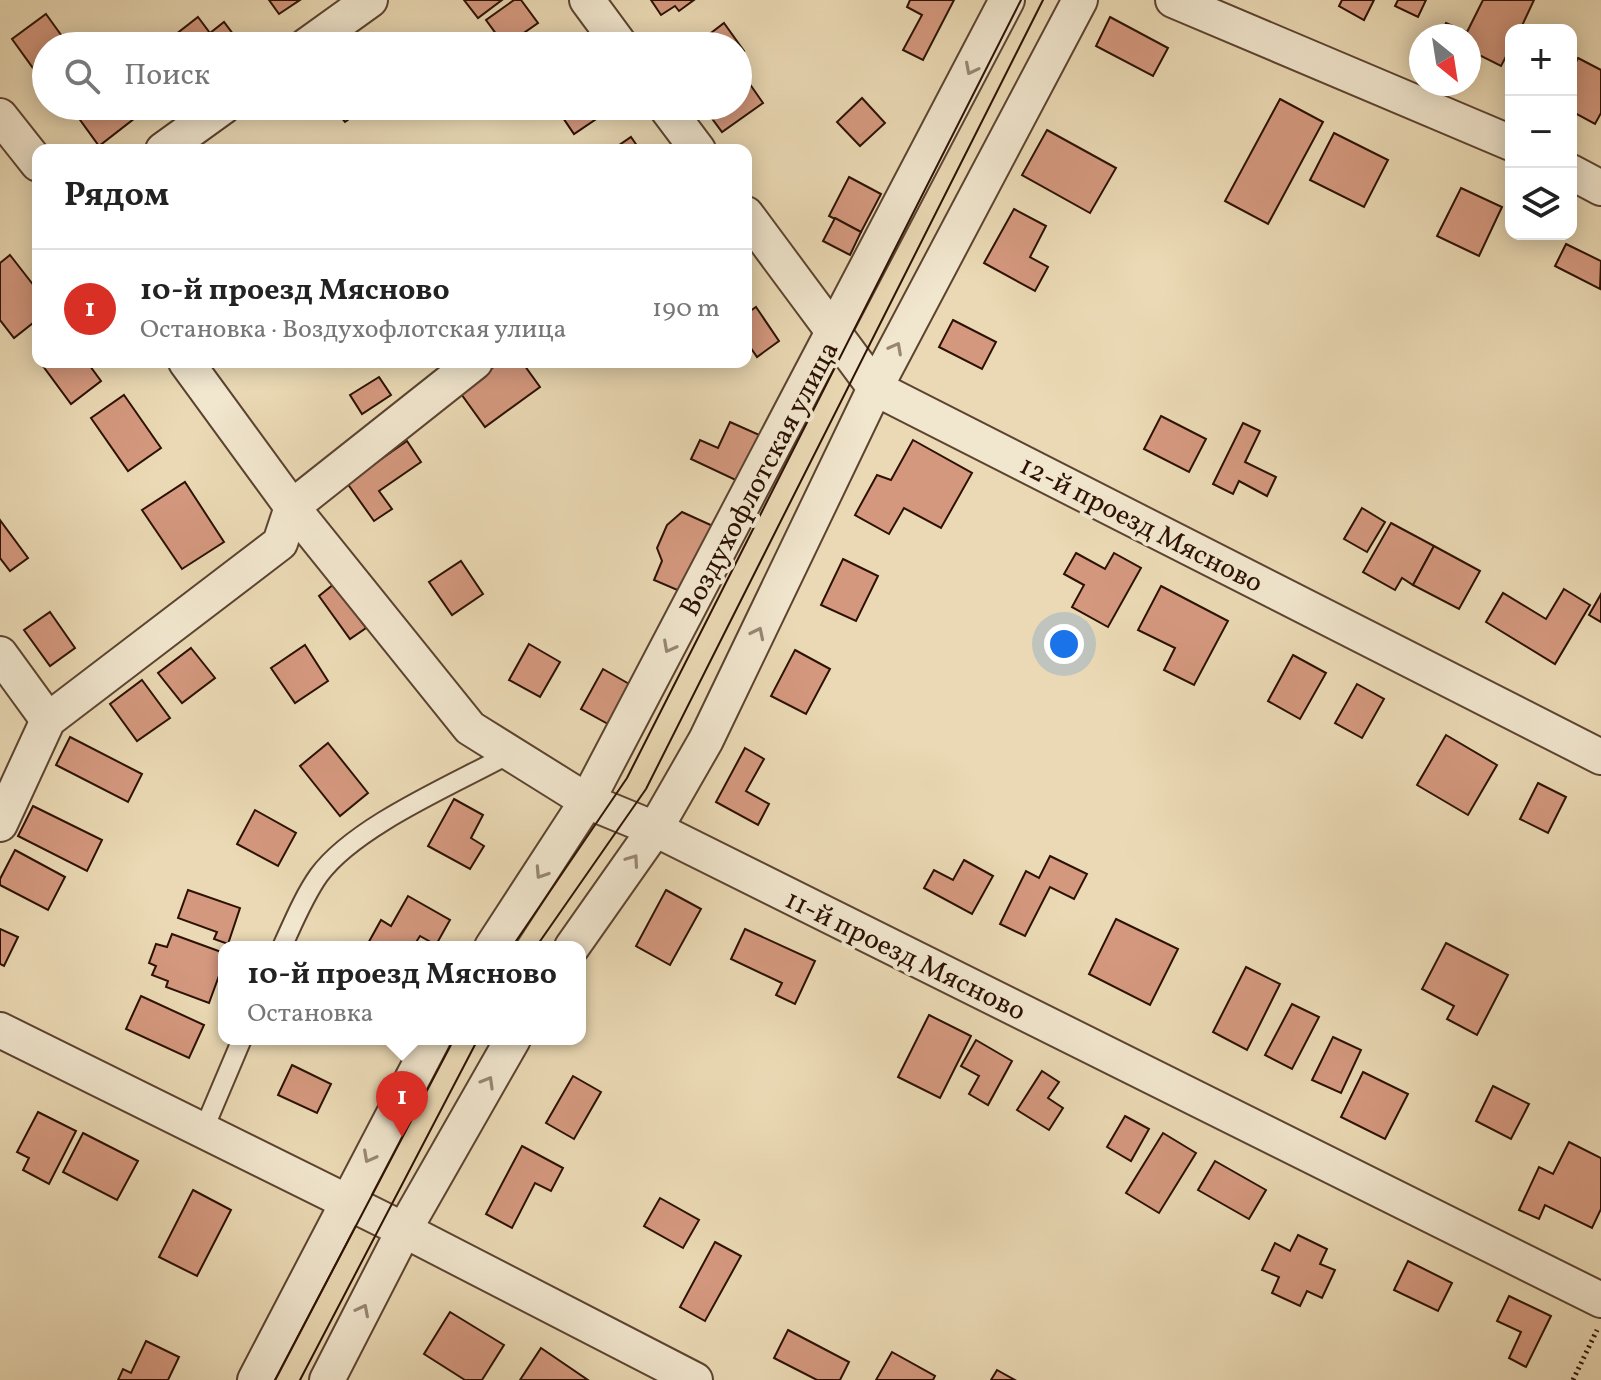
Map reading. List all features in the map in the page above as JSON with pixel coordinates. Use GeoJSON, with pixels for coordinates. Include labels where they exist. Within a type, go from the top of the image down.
{"type":"FeatureCollection","features":[{"type":"Feature","properties":{"kind":"street"},"geometry":{"type":"LineString","coordinates":[[325,32],[370,0]]}},
{"type":"Feature","properties":{"kind":"street"},"geometry":{"type":"LineString","coordinates":[[587,0],[611,32]]}},
{"type":"Feature","properties":{"kind":"street","name":"Воздухофлотская улица"},"geometry":{"type":"LineString","coordinates":[[496,941],[587,801],[1007,0]]}},
{"type":"Feature","properties":{"kind":"street"},"geometry":{"type":"LineString","coordinates":[[576,941],[655,829],[706,740],[875,388],[1080,0]]}},
{"type":"Feature","properties":{"kind":"street"},"geometry":{"type":"LineString","coordinates":[[1173,0],[1505,140]]}},
{"type":"Feature","properties":{"kind":"street"},"geometry":{"type":"LineString","coordinates":[[0,116],[32,156]]}},
{"type":"Feature","properties":{"kind":"street"},"geometry":{"type":"LineString","coordinates":[[171,144],[205,120]]}},
{"type":"Feature","properties":{"kind":"street"},"geometry":{"type":"LineString","coordinates":[[676,120],[694,144]]}},
{"type":"Feature","properties":{"kind":"street"},"geometry":{"type":"LineString","coordinates":[[1577,175],[1601,188]]}},
{"type":"Feature","properties":{"kind":"street","name":"12-й проезд Мясново"},"geometry":{"type":"LineString","coordinates":[[752,222],[875,388],[1601,757]]}},
{"type":"Feature","properties":{"kind":"street","name":"11-й проезд Мясново"},"geometry":{"type":"LineString","coordinates":[[190,368],[292,507],[470,728],[587,801],[655,829],[1601,1300]]}},
{"type":"Feature","properties":{"kind":"street"},"geometry":{"type":"LineString","coordinates":[[0,824],[48,720],[280,543],[292,507],[467,368]]}},
{"type":"Feature","properties":{"kind":"street"},"geometry":{"type":"LineString","coordinates":[[0,654],[48,720]]}},
{"type":"Feature","properties":{"kind":"street"},"geometry":{"type":"LineString","coordinates":[[0,1030],[404,1230],[695,1380]]}},
{"type":"Feature","properties":{"kind":"street"},"geometry":{"type":"LineString","coordinates":[[255,1380],[430,1045]]}},
{"type":"Feature","properties":{"kind":"street"},"geometry":{"type":"LineString","coordinates":[[327,1380],[404,1230],[510,1045]]}},
{"type":"Feature","properties":{"kind":"lane"},"geometry":{"type":"LineString","coordinates":[[285,941],[319,876],[342,850],[376,826],[511,753]]}},
{"type":"Feature","properties":{"kind":"lane"},"geometry":{"type":"LineString","coordinates":[[203,1131],[239,1045]]}},
{"type":"Feature","properties":{"kind":"path"},"geometry":{"type":"LineString","coordinates":[[1573,1380],[1601,1322]]}},
{"type":"Feature","properties":{"kind":"building"},"geometry":{"type":"Polygon","coordinates":[[[269,0],[300,0],[279,14],[269,0]]]}},
{"type":"Feature","properties":{"kind":"building"},"geometry":{"type":"Polygon","coordinates":[[[464,0],[502,0],[478,18],[464,0]]]}},
{"type":"Feature","properties":{"kind":"building"},"geometry":{"type":"Polygon","coordinates":[[[514,0],[521,0],[538,23],[525,32],[495,32],[486,20],[514,0]]]}},
{"type":"Feature","properties":{"kind":"building"},"geometry":{"type":"Polygon","coordinates":[[[651,0],[694,0],[679,11],[675,6],[661,15],[651,0]]]}},
{"type":"Feature","properties":{"kind":"building"},"geometry":{"type":"Polygon","coordinates":[[[910,0],[954,0],[923,60],[903,50],[922,15],[907,7],[910,0]]]}},
{"type":"Feature","properties":{"kind":"building"},"geometry":{"type":"Polygon","coordinates":[[[1342,0],[1374,0],[1364,20],[1339,6],[1342,0]]]}},
{"type":"Feature","properties":{"kind":"building"},"geometry":{"type":"Polygon","coordinates":[[[1398,0],[1426,0],[1418,17],[1395,6],[1398,0]]]}},
{"type":"Feature","properties":{"kind":"building"},"geometry":{"type":"Polygon","coordinates":[[[1483,0],[1534,0],[1523,24],[1505,24],[1505,58],[1501,66],[1481,56],[1481,24],[1471,24],[1483,0]]]}},
{"type":"Feature","properties":{"kind":"building"},"geometry":{"type":"Polygon","coordinates":[[[46,14],[59,32],[32,32],[32,67],[12,39],[46,14]]]}},
{"type":"Feature","properties":{"kind":"building"},"geometry":{"type":"Polygon","coordinates":[[[198,17],[209,32],[179,32],[198,17]]]}},
{"type":"Feature","properties":{"kind":"building"},"geometry":{"type":"Polygon","coordinates":[[[1110,17],[1168,48],[1153,76],[1096,46],[1110,17]]]}},
{"type":"Feature","properties":{"kind":"building"},"geometry":{"type":"Polygon","coordinates":[[[224,22],[232,32],[211,32],[224,22]]]}},
{"type":"Feature","properties":{"kind":"building"},"geometry":{"type":"Polygon","coordinates":[[[724,23],[730,32],[712,32],[724,23]]]}},
{"type":"Feature","properties":{"kind":"building"},"geometry":{"type":"Polygon","coordinates":[[[1577,60],[1601,70],[1601,113],[1595,124],[1577,114],[1577,60]]]}},
{"type":"Feature","properties":{"kind":"building"},"geometry":{"type":"Polygon","coordinates":[[[752,87],[763,103],[752,111],[752,87]]]}},
{"type":"Feature","properties":{"kind":"building"},"geometry":{"type":"Polygon","coordinates":[[[862,98],[885,123],[860,146],[837,122],[862,98]]]}},
{"type":"Feature","properties":{"kind":"building"},"geometry":{"type":"Polygon","coordinates":[[[1280,99],[1323,122],[1268,224],[1225,201],[1280,99]]]}},
{"type":"Feature","properties":{"kind":"building"},"geometry":{"type":"Polygon","coordinates":[[[80,120],[132,120],[102,144],[98,144],[80,120]]]}},
{"type":"Feature","properties":{"kind":"building"},"geometry":{"type":"Polygon","coordinates":[[[564,120],[595,120],[574,134],[564,120]]]}},
{"type":"Feature","properties":{"kind":"building"},"geometry":{"type":"Polygon","coordinates":[[[713,120],[739,120],[722,132],[713,120]]]}},
{"type":"Feature","properties":{"kind":"building"},"geometry":{"type":"Polygon","coordinates":[[[1047,130],[1116,168],[1090,213],[1022,175],[1047,130]]]}},
{"type":"Feature","properties":{"kind":"building"},"geometry":{"type":"Polygon","coordinates":[[[1334,133],[1388,160],[1364,207],[1310,180],[1334,133]]]}},
{"type":"Feature","properties":{"kind":"building"},"geometry":{"type":"Polygon","coordinates":[[[631,137],[636,144],[621,144],[631,137]]]}},
{"type":"Feature","properties":{"kind":"building"},"geometry":{"type":"Polygon","coordinates":[[[849,177],[881,194],[861,232],[829,216],[849,177]]]}},
{"type":"Feature","properties":{"kind":"building"},"geometry":{"type":"Polygon","coordinates":[[[1461,188],[1502,207],[1479,256],[1437,236],[1461,188]]]}},
{"type":"Feature","properties":{"kind":"building"},"geometry":{"type":"Polygon","coordinates":[[[1014,209],[1046,226],[1030,257],[1048,267],[1035,291],[984,263],[1014,209]]]}},
{"type":"Feature","properties":{"kind":"building"},"geometry":{"type":"Polygon","coordinates":[[[835,218],[861,232],[850,255],[823,241],[835,218]]]}},
{"type":"Feature","properties":{"kind":"building"},"geometry":{"type":"Polygon","coordinates":[[[1566,244],[1601,261],[1600,289],[1555,266],[1566,244]]]}},
{"type":"Feature","properties":{"kind":"building"},"geometry":{"type":"Polygon","coordinates":[[[10,255],[32,283],[32,324],[14,338],[0,320],[0,263],[10,255]]]}},
{"type":"Feature","properties":{"kind":"building"},"geometry":{"type":"Polygon","coordinates":[[[756,307],[779,341],[757,357],[752,350],[752,310],[756,307]]]}},
{"type":"Feature","properties":{"kind":"building"},"geometry":{"type":"Polygon","coordinates":[[[953,320],[996,342],[982,369],[939,347],[953,320]]]}},
{"type":"Feature","properties":{"kind":"building"},"geometry":{"type":"Polygon","coordinates":[[[44,368],[91,368],[101,381],[71,404],[44,368]]]}},
{"type":"Feature","properties":{"kind":"building"},"geometry":{"type":"Polygon","coordinates":[[[492,368],[526,368],[540,387],[485,427],[459,391],[492,368]]]}},
{"type":"Feature","properties":{"kind":"building"},"geometry":{"type":"Polygon","coordinates":[[[379,377],[391,395],[362,414],[350,395],[379,377]]]}},
{"type":"Feature","properties":{"kind":"building"},"geometry":{"type":"Polygon","coordinates":[[[124,395],[161,448],[128,471],[91,418],[124,395]]]}},
{"type":"Feature","properties":{"kind":"building"},"geometry":{"type":"Polygon","coordinates":[[[1161,416],[1206,439],[1189,472],[1144,449],[1161,416]]]}},
{"type":"Feature","properties":{"kind":"building"},"geometry":{"type":"Polygon","coordinates":[[[730,422],[764,437],[742,483],[691,459],[700,440],[718,448],[730,422]]]}},
{"type":"Feature","properties":{"kind":"building"},"geometry":{"type":"Polygon","coordinates":[[[1243,423],[1260,431],[1245,462],[1276,477],[1267,496],[1239,481],[1233,494],[1213,484],[1243,423]]]}},
{"type":"Feature","properties":{"kind":"building"},"geometry":{"type":"Polygon","coordinates":[[[913,440],[972,473],[941,528],[904,508],[889,534],[855,515],[877,475],[891,480],[913,440]]]}},
{"type":"Feature","properties":{"kind":"building"},"geometry":{"type":"Polygon","coordinates":[[[407,441],[421,462],[379,491],[392,509],[374,521],[347,483],[407,441]]]}},
{"type":"Feature","properties":{"kind":"building"},"geometry":{"type":"Polygon","coordinates":[[[185,482],[224,542],[182,569],[142,510],[185,482]]]}},
{"type":"Feature","properties":{"kind":"building"},"geometry":{"type":"Polygon","coordinates":[[[1362,508],[1385,522],[1367,552],[1344,539],[1362,508]]]}},
{"type":"Feature","properties":{"kind":"building"},"geometry":{"type":"Polygon","coordinates":[[[682,512],[713,526],[682,592],[654,580],[662,561],[657,548],[667,525],[682,512]]]}},
{"type":"Feature","properties":{"kind":"building"},"geometry":{"type":"Polygon","coordinates":[[[0,520],[28,558],[10,571],[0,558],[0,520]]]}},
{"type":"Feature","properties":{"kind":"building"},"geometry":{"type":"Polygon","coordinates":[[[1391,523],[1434,546],[1413,585],[1402,578],[1395,590],[1363,572],[1391,523]]]}},
{"type":"Feature","properties":{"kind":"building"},"geometry":{"type":"Polygon","coordinates":[[[1434,546],[1480,571],[1459,609],[1413,585],[1434,546]]]}},
{"type":"Feature","properties":{"kind":"building"},"geometry":{"type":"Polygon","coordinates":[[[1076,553],[1105,569],[1114,553],[1141,568],[1108,627],[1072,607],[1084,585],[1064,574],[1076,553]]]}},
{"type":"Feature","properties":{"kind":"building"},"geometry":{"type":"Polygon","coordinates":[[[843,559],[878,576],[856,621],[821,605],[843,559]]]}},
{"type":"Feature","properties":{"kind":"building"},"geometry":{"type":"Polygon","coordinates":[[[461,561],[483,594],[452,615],[429,582],[461,561]]]}},
{"type":"Feature","properties":{"kind":"building"},"geometry":{"type":"Polygon","coordinates":[[[334,584],[366,628],[350,639],[319,596],[334,584]]]}},
{"type":"Feature","properties":{"kind":"building"},"geometry":{"type":"Polygon","coordinates":[[[1161,586],[1228,621],[1194,685],[1164,670],[1175,648],[1138,630],[1161,586]]]}},
{"type":"Feature","properties":{"kind":"building"},"geometry":{"type":"Polygon","coordinates":[[[1564,589],[1590,605],[1555,664],[1486,622],[1503,593],[1546,619],[1564,589]]]}},
{"type":"Feature","properties":{"kind":"building"},"geometry":{"type":"Polygon","coordinates":[[[1601,594],[1601,622],[1589,615],[1601,594]]]}},
{"type":"Feature","properties":{"kind":"building"},"geometry":{"type":"Polygon","coordinates":[[[50,612],[75,648],[50,666],[24,630],[50,612]]]}},
{"type":"Feature","properties":{"kind":"building"},"geometry":{"type":"Polygon","coordinates":[[[529,644],[560,662],[540,697],[509,680],[529,644]]]}},
{"type":"Feature","properties":{"kind":"building"},"geometry":{"type":"Polygon","coordinates":[[[305,645],[328,681],[295,703],[271,668],[305,645]]]}},
{"type":"Feature","properties":{"kind":"building"},"geometry":{"type":"Polygon","coordinates":[[[191,648],[215,678],[182,703],[158,673],[191,648]]]}},
{"type":"Feature","properties":{"kind":"building"},"geometry":{"type":"Polygon","coordinates":[[[795,650],[830,669],[806,714],[771,696],[795,650]]]}},
{"type":"Feature","properties":{"kind":"building"},"geometry":{"type":"Polygon","coordinates":[[[1293,655],[1326,673],[1300,719],[1268,701],[1293,655]]]}},
{"type":"Feature","properties":{"kind":"building"},"geometry":{"type":"Polygon","coordinates":[[[603,669],[631,685],[608,724],[581,709],[603,669]]]}},
{"type":"Feature","properties":{"kind":"building"},"geometry":{"type":"Polygon","coordinates":[[[142,680],[170,718],[137,741],[110,704],[142,680]]]}},
{"type":"Feature","properties":{"kind":"building"},"geometry":{"type":"Polygon","coordinates":[[[1357,684],[1384,699],[1362,738],[1335,723],[1357,684]]]}},
{"type":"Feature","properties":{"kind":"building"},"geometry":{"type":"Polygon","coordinates":[[[1446,735],[1497,765],[1468,815],[1417,785],[1446,735]]]}},
{"type":"Feature","properties":{"kind":"building"},"geometry":{"type":"Polygon","coordinates":[[[70,737],[142,774],[128,802],[56,765],[70,737]]]}},
{"type":"Feature","properties":{"kind":"building"},"geometry":{"type":"Polygon","coordinates":[[[328,743],[368,793],[340,816],[300,766],[328,743]]]}},
{"type":"Feature","properties":{"kind":"building"},"geometry":{"type":"Polygon","coordinates":[[[745,748],[764,759],[746,791],[769,804],[758,825],[716,802],[745,748]]]}},
{"type":"Feature","properties":{"kind":"building"},"geometry":{"type":"Polygon","coordinates":[[[1538,783],[1566,797],[1548,833],[1520,819],[1538,783]]]}},
{"type":"Feature","properties":{"kind":"building"},"geometry":{"type":"Polygon","coordinates":[[[454,799],[483,815],[471,838],[484,846],[470,869],[428,846],[454,799]]]}},
{"type":"Feature","properties":{"kind":"building"},"geometry":{"type":"Polygon","coordinates":[[[33,806],[102,840],[87,871],[18,836],[33,806]]]}},
{"type":"Feature","properties":{"kind":"building"},"geometry":{"type":"Polygon","coordinates":[[[255,810],[296,833],[278,866],[237,844],[255,810]]]}},
{"type":"Feature","properties":{"kind":"building"},"geometry":{"type":"Polygon","coordinates":[[[15,850],[65,877],[48,910],[0,885],[15,850]]]}},
{"type":"Feature","properties":{"kind":"building"},"geometry":{"type":"Polygon","coordinates":[[[1050,856],[1087,874],[1074,899],[1050,887],[1025,936],[1000,924],[1026,871],[1039,878],[1050,856]]]}},
{"type":"Feature","properties":{"kind":"building"},"geometry":{"type":"Polygon","coordinates":[[[964,860],[993,876],[972,914],[924,888],[934,870],[953,880],[964,860]]]}},
{"type":"Feature","properties":{"kind":"building"},"geometry":{"type":"Polygon","coordinates":[[[188,890],[240,908],[229,941],[214,939],[217,932],[178,918],[188,890]]]}},
{"type":"Feature","properties":{"kind":"building"},"geometry":{"type":"Polygon","coordinates":[[[666,890],[701,909],[670,965],[636,946],[666,890]]]}},
{"type":"Feature","properties":{"kind":"building"},"geometry":{"type":"Polygon","coordinates":[[[408,896],[450,920],[438,941],[429,941],[420,936],[417,941],[369,941],[381,920],[391,926],[408,896]]]}},
{"type":"Feature","properties":{"kind":"building"},"geometry":{"type":"Polygon","coordinates":[[[1116,919],[1178,949],[1150,1005],[1089,974],[1116,919]]]}},
{"type":"Feature","properties":{"kind":"building"},"geometry":{"type":"Polygon","coordinates":[[[0,929],[18,937],[4,966],[0,964],[0,929]]]}},
{"type":"Feature","properties":{"kind":"building"},"geometry":{"type":"Polygon","coordinates":[[[745,929],[815,961],[795,1004],[776,995],[782,983],[731,959],[745,929]]]}},
{"type":"Feature","properties":{"kind":"building"},"geometry":{"type":"Polygon","coordinates":[[[172,934],[218,951],[218,978],[209,1003],[166,987],[168,981],[152,975],[156,966],[149,963],[156,944],[167,947],[172,934]]]}},
{"type":"Feature","properties":{"kind":"building"},"geometry":{"type":"Polygon","coordinates":[[[1446,943],[1508,975],[1477,1035],[1447,1019],[1454,1006],[1422,989],[1446,943]]]}},
{"type":"Feature","properties":{"kind":"building"},"geometry":{"type":"Polygon","coordinates":[[[1246,967],[1280,984],[1247,1050],[1213,1032],[1246,967]]]}},
{"type":"Feature","properties":{"kind":"building"},"geometry":{"type":"Polygon","coordinates":[[[141,996],[204,1025],[189,1058],[126,1029],[141,996]]]}},
{"type":"Feature","properties":{"kind":"building"},"geometry":{"type":"Polygon","coordinates":[[[1292,1004],[1319,1017],[1292,1069],[1265,1055],[1292,1004]]]}},
{"type":"Feature","properties":{"kind":"building"},"geometry":{"type":"Polygon","coordinates":[[[929,1015],[971,1036],[940,1098],[898,1077],[929,1015]]]}},
{"type":"Feature","properties":{"kind":"building"},"geometry":{"type":"Polygon","coordinates":[[[1333,1037],[1361,1050],[1341,1093],[1312,1080],[1333,1037]]]}},
{"type":"Feature","properties":{"kind":"building"},"geometry":{"type":"Polygon","coordinates":[[[976,1040],[1012,1061],[988,1105],[969,1094],[979,1076],[961,1066],[976,1040]]]}},
{"type":"Feature","properties":{"kind":"building"},"geometry":{"type":"Polygon","coordinates":[[[292,1065],[331,1084],[317,1113],[278,1095],[292,1065]]]}},
{"type":"Feature","properties":{"kind":"building"},"geometry":{"type":"Polygon","coordinates":[[[1042,1071],[1059,1082],[1048,1098],[1063,1108],[1049,1130],[1017,1110],[1042,1071]]]}},
{"type":"Feature","properties":{"kind":"building"},"geometry":{"type":"Polygon","coordinates":[[[1363,1072],[1408,1094],[1385,1139],[1341,1117],[1363,1072]]]}},
{"type":"Feature","properties":{"kind":"building"},"geometry":{"type":"Polygon","coordinates":[[[573,1076],[601,1092],[574,1139],[546,1123],[573,1076]]]}},
{"type":"Feature","properties":{"kind":"building"},"geometry":{"type":"Polygon","coordinates":[[[1493,1086],[1529,1104],[1511,1139],[1476,1121],[1493,1086]]]}},
{"type":"Feature","properties":{"kind":"building"},"geometry":{"type":"Polygon","coordinates":[[[38,1112],[76,1131],[49,1184],[23,1170],[29,1158],[17,1152],[38,1112]]]}},
{"type":"Feature","properties":{"kind":"building"},"geometry":{"type":"Polygon","coordinates":[[[1125,1116],[1149,1129],[1131,1161],[1107,1147],[1125,1116]]]}},
{"type":"Feature","properties":{"kind":"building"},"geometry":{"type":"Polygon","coordinates":[[[83,1133],[138,1161],[117,1200],[63,1172],[83,1133]]]}},
{"type":"Feature","properties":{"kind":"building"},"geometry":{"type":"Polygon","coordinates":[[[1163,1133],[1196,1153],[1159,1213],[1126,1193],[1163,1133]]]}},
{"type":"Feature","properties":{"kind":"building"},"geometry":{"type":"Polygon","coordinates":[[[1569,1142],[1601,1158],[1601,1209],[1592,1228],[1545,1205],[1539,1219],[1519,1210],[1539,1167],[1553,1174],[1569,1142]]]}},
{"type":"Feature","properties":{"kind":"building"},"geometry":{"type":"Polygon","coordinates":[[[522,1146],[563,1168],[551,1191],[535,1183],[512,1228],[486,1214],[522,1146]]]}},
{"type":"Feature","properties":{"kind":"building"},"geometry":{"type":"Polygon","coordinates":[[[1215,1161],[1266,1190],[1249,1219],[1198,1190],[1215,1161]]]}},
{"type":"Feature","properties":{"kind":"building"},"geometry":{"type":"Polygon","coordinates":[[[193,1190],[231,1210],[197,1276],[159,1257],[193,1190]]]}},
{"type":"Feature","properties":{"kind":"building"},"geometry":{"type":"Polygon","coordinates":[[[660,1198],[699,1220],[683,1248],[644,1226],[660,1198]]]}},
{"type":"Feature","properties":{"kind":"building"},"geometry":{"type":"Polygon","coordinates":[[[1298,1235],[1327,1249],[1320,1264],[1335,1270],[1322,1298],[1307,1291],[1300,1306],[1272,1293],[1279,1277],[1262,1270],[1275,1243],[1290,1251],[1298,1235]]]}},
{"type":"Feature","properties":{"kind":"building"},"geometry":{"type":"Polygon","coordinates":[[[715,1242],[741,1256],[705,1321],[680,1307],[715,1242]]]}},
{"type":"Feature","properties":{"kind":"building"},"geometry":{"type":"Polygon","coordinates":[[[1408,1261],[1452,1283],[1438,1311],[1394,1290],[1408,1261]]]}},
{"type":"Feature","properties":{"kind":"building"},"geometry":{"type":"Polygon","coordinates":[[[1509,1296],[1551,1316],[1526,1367],[1509,1358],[1521,1332],[1497,1321],[1509,1296]]]}},
{"type":"Feature","properties":{"kind":"building"},"geometry":{"type":"Polygon","coordinates":[[[450,1312],[504,1345],[482,1380],[465,1380],[424,1354],[450,1312]]]}},
{"type":"Feature","properties":{"kind":"building"},"geometry":{"type":"Polygon","coordinates":[[[788,1330],[849,1362],[840,1380],[817,1380],[774,1358],[788,1330]]]}},
{"type":"Feature","properties":{"kind":"building"},"geometry":{"type":"Polygon","coordinates":[[[146,1341],[179,1357],[168,1380],[118,1380],[123,1369],[131,1373],[146,1341]]]}},
{"type":"Feature","properties":{"kind":"building"},"geometry":{"type":"Polygon","coordinates":[[[541,1348],[588,1380],[520,1380],[541,1348]]]}},
{"type":"Feature","properties":{"kind":"building"},"geometry":{"type":"Polygon","coordinates":[[[892,1352],[935,1376],[933,1380],[876,1380],[892,1352]]]}},
{"type":"Feature","properties":{"kind":"building"},"geometry":{"type":"Polygon","coordinates":[[[997,1370],[1015,1380],[991,1380],[997,1370]]]}},
{"type":"Feature","properties":{"kind":"tram line"},"geometry":{"type":"LineString","coordinates":[[516,941],[627,778],[1021,0]]}},
{"type":"Feature","properties":{"kind":"tram line"},"geometry":{"type":"LineString","coordinates":[[540,941],[646,789],[1043,0]]}},
{"type":"Feature","properties":{"kind":"tram line"},"geometry":{"type":"LineString","coordinates":[[275,1380],[451,1045]]}},
{"type":"Feature","properties":{"kind":"tram line"},"geometry":{"type":"LineString","coordinates":[[300,1380],[475,1045]]}},
{"type":"Feature","properties":{"kind":"place","name":"10-й проезд Мясново"},"geometry":{"type":"Point","coordinates":[402,1137]}}]}
